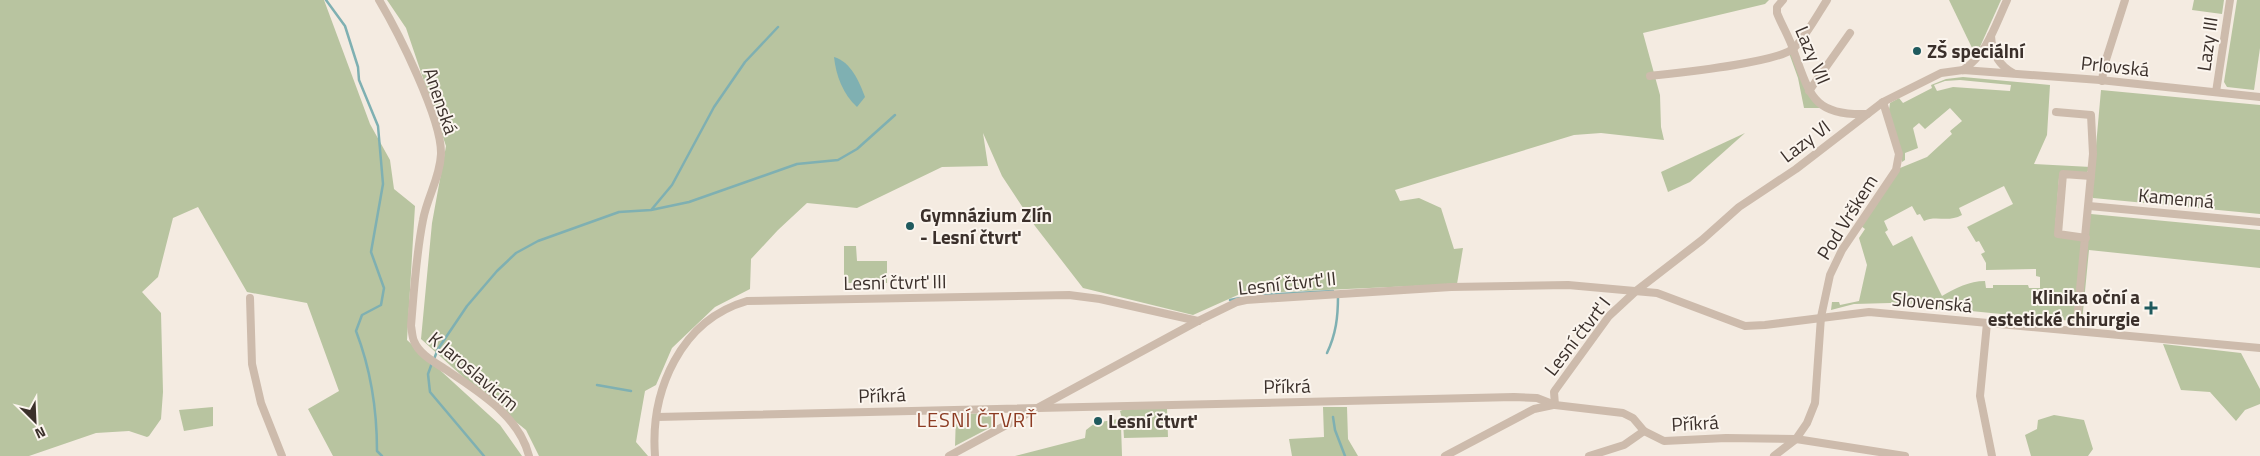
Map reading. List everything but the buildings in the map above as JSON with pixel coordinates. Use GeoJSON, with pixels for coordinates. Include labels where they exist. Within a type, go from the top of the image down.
{"type":"FeatureCollection","features":[{"type":"Feature","properties":{"kind":"street","name":"Anenská"},"geometry":{"type":"LineString","coordinates":[[379,0],[402,41],[432,114],[438,134],[441,154],[437,179],[423,218]]}},
{"type":"Feature","properties":{"kind":"street","name":"Lazy VII"},"geometry":{"type":"LineString","coordinates":[[1783,0],[1777,7],[1777,13],[1815,100],[1824,107],[1848,113],[1867,114]]}},
{"type":"Feature","properties":{"kind":"street"},"geometry":{"type":"LineString","coordinates":[[1650,76],[1695,72],[1750,62],[1793,49],[1827,0]]}},
{"type":"Feature","properties":{"kind":"street"},"geometry":{"type":"LineString","coordinates":[[1963,70],[1978,58],[1991,36],[2007,0]]}},
{"type":"Feature","properties":{"kind":"street"},"geometry":{"type":"LineString","coordinates":[[2102,81],[2104,66],[2125,0]]}},
{"type":"Feature","properties":{"kind":"street","name":"Lazy III"},"geometry":{"type":"LineString","coordinates":[[2216,92],[2230,0]]}},
{"type":"Feature","properties":{"kind":"street"},"geometry":{"type":"LineString","coordinates":[[1810,91],[1850,33]]}},
{"type":"Feature","properties":{"kind":"street"},"geometry":{"type":"LineString","coordinates":[[1991,36],[1992,46],[1998,61],[2015,74]]}},
{"type":"Feature","properties":{"kind":"street","name":"Lazy VI"},"geometry":{"type":"LineString","coordinates":[[1636,290],[1702,240],[1739,207],[1796,170],[1883,102],[1941,73],[1963,70],[2015,74]]}},
{"type":"Feature","properties":{"kind":"street","name":"Prlovská"},"geometry":{"type":"LineString","coordinates":[[2015,74],[2260,97]]}},
{"type":"Feature","properties":{"kind":"street","name":"Pod Vrškem"},"geometry":{"type":"LineString","coordinates":[[1774,456],[1796,439],[1807,423],[1815,403],[1821,317],[1830,275],[1842,250],[1897,166],[1898,150],[1883,102]]}},
{"type":"Feature","properties":{"kind":"street"},"geometry":{"type":"LineString","coordinates":[[2056,112],[2091,115],[2093,138],[2089,206],[2076,331]]}},
{"type":"Feature","properties":{"kind":"street"},"geometry":{"type":"LineString","coordinates":[[2086,238],[2058,234],[2063,174],[2091,176]]}},
{"type":"Feature","properties":{"kind":"street","name":"Kamenná"},"geometry":{"type":"LineString","coordinates":[[2089,206],[2260,222]]}},
{"type":"Feature","properties":{"kind":"street","name":"K Jaroslavicím"},"geometry":{"type":"LineString","coordinates":[[423,218],[415,273],[411,326],[414,341],[422,352],[480,392],[509,418],[521,435],[529,456]]}},
{"type":"Feature","properties":{"kind":"street","name":"Lesní čtvrť II"},"geometry":{"type":"LineString","coordinates":[[949,456],[1198,321],[1237,302],[1451,287],[1568,285],[1636,290]]}},
{"type":"Feature","properties":{"kind":"street","name":"Slovenská"},"geometry":{"type":"LineString","coordinates":[[1636,290],[1664,295],[1745,326],[1870,312],[2260,348]]}},
{"type":"Feature","properties":{"kind":"street","name":"Lesní čtvrť I"},"geometry":{"type":"LineString","coordinates":[[1445,456],[1534,408],[1555,405],[1554,396],[1556,388],[1609,316],[1636,290]]}},
{"type":"Feature","properties":{"kind":"street","name":"Lesní čtvrť III"},"geometry":{"type":"LineString","coordinates":[[657,417],[672,365],[685,343],[712,316],[747,301],[1070,295],[1100,299],[1198,321]]}},
{"type":"Feature","properties":{"kind":"street"},"geometry":{"type":"LineString","coordinates":[[250,298],[252,364],[261,404],[282,456]]}},
{"type":"Feature","properties":{"kind":"street"},"geometry":{"type":"LineString","coordinates":[[1988,323],[1980,396],[1992,456]]}},
{"type":"Feature","properties":{"kind":"street"},"geometry":{"type":"LineString","coordinates":[[1514,397],[1520,404],[1521,409],[1518,417]]}},
{"type":"Feature","properties":{"kind":"street","name":"Příkrá"},"geometry":{"type":"LineString","coordinates":[[657,417],[1514,397],[1537,398],[1555,405],[1623,413],[1634,418],[1644,431],[1667,442],[1726,438],[1796,439],[1905,456]]}},
{"type":"Feature","properties":{"kind":"street"},"geometry":{"type":"LineString","coordinates":[[655,456],[657,417]]}},
{"type":"Feature","properties":{"kind":"street"},"geometry":{"type":"LineString","coordinates":[[1589,456],[1624,445],[1644,431]]}},
{"type":"Feature","properties":{"kind":"green space"},"geometry":{"type":"Polygon","coordinates":[[[0,0],[324,0],[370,124],[390,160],[394,189],[415,206],[407,340],[500,425],[522,456],[333,456],[308,409],[339,391],[307,303],[247,292],[198,207],[173,218],[158,277],[142,292],[161,313],[163,392],[161,419],[149,436],[129,431],[96,433],[29,456],[0,456],[0,0]]]}},
{"type":"Feature","properties":{"kind":"green space"},"geometry":{"type":"Polygon","coordinates":[[[387,0],[1769,0],[1765,4],[1643,33],[1660,95],[1661,127],[1664,140],[1601,133],[1574,135],[1395,190],[1400,201],[1419,198],[1441,208],[1454,249],[1463,248],[1457,284],[1240,294],[1193,315],[1083,288],[1035,226],[1002,176],[983,133],[988,166],[942,167],[857,208],[807,203],[778,230],[751,259],[750,289],[715,307],[672,348],[656,385],[645,391],[636,442],[648,456],[539,456],[526,430],[491,402],[421,339],[432,223],[446,146],[406,28],[387,0]]]}},
{"type":"Feature","properties":{"kind":"green space"},"geometry":{"type":"Polygon","coordinates":[[[1949,0],[2001,0],[1979,49],[1973,50],[1949,0]]]}},
{"type":"Feature","properties":{"kind":"green space"},"geometry":{"type":"Polygon","coordinates":[[[2194,0],[2224,0],[2222,14],[2192,10],[2194,0]]]}},
{"type":"Feature","properties":{"kind":"green space"},"geometry":{"type":"Polygon","coordinates":[[[2237,0],[2260,0],[2260,48],[2254,90],[2227,87],[2224,82],[2237,0]]]}},
{"type":"Feature","properties":{"kind":"green space"},"geometry":{"type":"Polygon","coordinates":[[[1789,53],[1821,108],[1804,108],[1798,78],[1789,53]]]}},
{"type":"Feature","properties":{"kind":"green space"},"geometry":{"type":"Polygon","coordinates":[[[1963,77],[2050,85],[2047,135],[2034,164],[2091,167],[2087,172],[2059,178],[2055,230],[2082,238],[2091,214],[2260,230],[2260,268],[2089,250],[2082,322],[1890,303],[1854,304],[1831,310],[1832,302],[1839,302],[1840,305],[1859,301],[1867,265],[1859,238],[1865,229],[1861,226],[1900,168],[1927,157],[1952,134],[1950,131],[1962,121],[1950,108],[1925,129],[1919,123],[1913,128],[1918,148],[1905,153],[1905,160],[1902,162],[1902,155],[1889,110],[1890,103],[1899,98],[1903,103],[1932,88],[1931,85],[1946,79],[1963,77]],[[1960,80],[1945,81],[1934,85],[1937,91],[1953,87],[2010,91],[2011,85],[1960,80]],[[2004,186],[1959,208],[1962,215],[1957,217],[1924,221],[1920,214],[1917,215],[1912,206],[1884,221],[1888,230],[1885,232],[1893,246],[1912,236],[1942,296],[1952,290],[1979,281],[1985,281],[1986,288],[1993,288],[1993,285],[2028,285],[2029,288],[2040,288],[2040,277],[2036,276],[2036,269],[1986,270],[1986,263],[1981,254],[1985,252],[1979,241],[1976,242],[1967,227],[2013,204],[2004,186]]]}},
{"type":"Feature","properties":{"kind":"green space"},"geometry":{"type":"Polygon","coordinates":[[[2101,90],[2260,105],[2260,214],[2093,198],[2092,191],[2101,90]]]}},
{"type":"Feature","properties":{"kind":"green space"},"geometry":{"type":"Polygon","coordinates":[[[1745,133],[1690,182],[1668,192],[1661,172],[1745,133]]]}},
{"type":"Feature","properties":{"kind":"green space"},"geometry":{"type":"Polygon","coordinates":[[[844,246],[856,246],[857,261],[887,261],[887,283],[844,283],[844,246]]]}},
{"type":"Feature","properties":{"kind":"green space"},"geometry":{"type":"Polygon","coordinates":[[[2163,344],[2241,353],[2260,389],[2260,404],[2245,410],[2236,421],[2210,392],[2181,390],[2163,344]]]}},
{"type":"Feature","properties":{"kind":"green space"},"geometry":{"type":"Polygon","coordinates":[[[213,407],[213,426],[184,431],[179,410],[213,407]]]}},
{"type":"Feature","properties":{"kind":"green space"},"geometry":{"type":"Polygon","coordinates":[[[1323,407],[1347,407],[1348,439],[1358,456],[1292,456],[1289,439],[1324,437],[1323,407]]]}},
{"type":"Feature","properties":{"kind":"green space"},"geometry":{"type":"Polygon","coordinates":[[[1125,409],[1167,409],[1168,437],[1124,438],[1120,411],[1125,409]]]}},
{"type":"Feature","properties":{"kind":"green space"},"geometry":{"type":"Polygon","coordinates":[[[992,413],[995,425],[955,446],[956,414],[992,413]]]}},
{"type":"Feature","properties":{"kind":"green space"},"geometry":{"type":"Polygon","coordinates":[[[2054,415],[2084,420],[2093,449],[2088,456],[2031,456],[2025,435],[2037,429],[2038,420],[2054,415]]]}},
{"type":"Feature","properties":{"kind":"green space"},"geometry":{"type":"Polygon","coordinates":[[[1118,419],[1121,425],[1122,456],[1015,456],[1085,438],[1086,430],[1095,423],[1118,419]]]}},
{"type":"Feature","properties":{"kind":"water"},"geometry":{"type":"Polygon","coordinates":[[[834,57],[840,59],[850,68],[860,85],[865,97],[857,107],[841,84],[836,71],[834,57]]]}},
{"type":"Feature","properties":{"kind":"waterway"},"geometry":{"type":"LineString","coordinates":[[326,0],[345,26],[358,67],[359,80],[378,126],[383,184],[371,252],[384,288],[381,305],[362,315],[356,331],[366,360],[376,420],[377,451],[382,456]]}},
{"type":"Feature","properties":{"kind":"waterway"},"geometry":{"type":"LineString","coordinates":[[652,209],[672,185],[714,107],[745,62],[778,27]]}},
{"type":"Feature","properties":{"kind":"waterway"},"geometry":{"type":"LineString","coordinates":[[434,359],[438,349],[467,306],[497,271],[516,253],[538,241],[619,212],[651,210],[689,202],[797,164],[838,160],[857,149],[895,115]]}},
{"type":"Feature","properties":{"kind":"waterway"},"geometry":{"type":"LineString","coordinates":[[1263,295],[1333,291]]}},
{"type":"Feature","properties":{"kind":"waterway"},"geometry":{"type":"LineString","coordinates":[[1327,353],[1336,325],[1338,296]]}},
{"type":"Feature","properties":{"kind":"waterway"},"geometry":{"type":"LineString","coordinates":[[1230,300],[1240,298]]}},
{"type":"Feature","properties":{"kind":"waterway"},"geometry":{"type":"LineString","coordinates":[[432,363],[428,374],[430,392],[484,456]]}},
{"type":"Feature","properties":{"kind":"waterway"},"geometry":{"type":"LineString","coordinates":[[597,385],[631,391]]}},
{"type":"Feature","properties":{"kind":"waterway"},"geometry":{"type":"LineString","coordinates":[[1333,417],[1335,430],[1345,456]]}},
{"type":"Feature","properties":{"kind":"place","name":"ZŠ speciální"},"geometry":{"type":"Point","coordinates":[1917,51]}},
{"type":"Feature","properties":{"kind":"place","name":"Gymnázium Zlín - Lesní čtvrť"},"geometry":{"type":"Point","coordinates":[910,226]}},
{"type":"Feature","properties":{"kind":"place","name":"Klinika oční a estetické chirurgie"},"geometry":{"type":"Point","coordinates":[2151,308]}},
{"type":"Feature","properties":{"kind":"place","name":"Lesní čtvrť"},"geometry":{"type":"Point","coordinates":[1098,421]}},
{"type":"Feature","properties":{"kind":"district","name":"LESNÍ ČTVRŤ"},"geometry":{"type":"Point","coordinates":[977,420]}}]}
